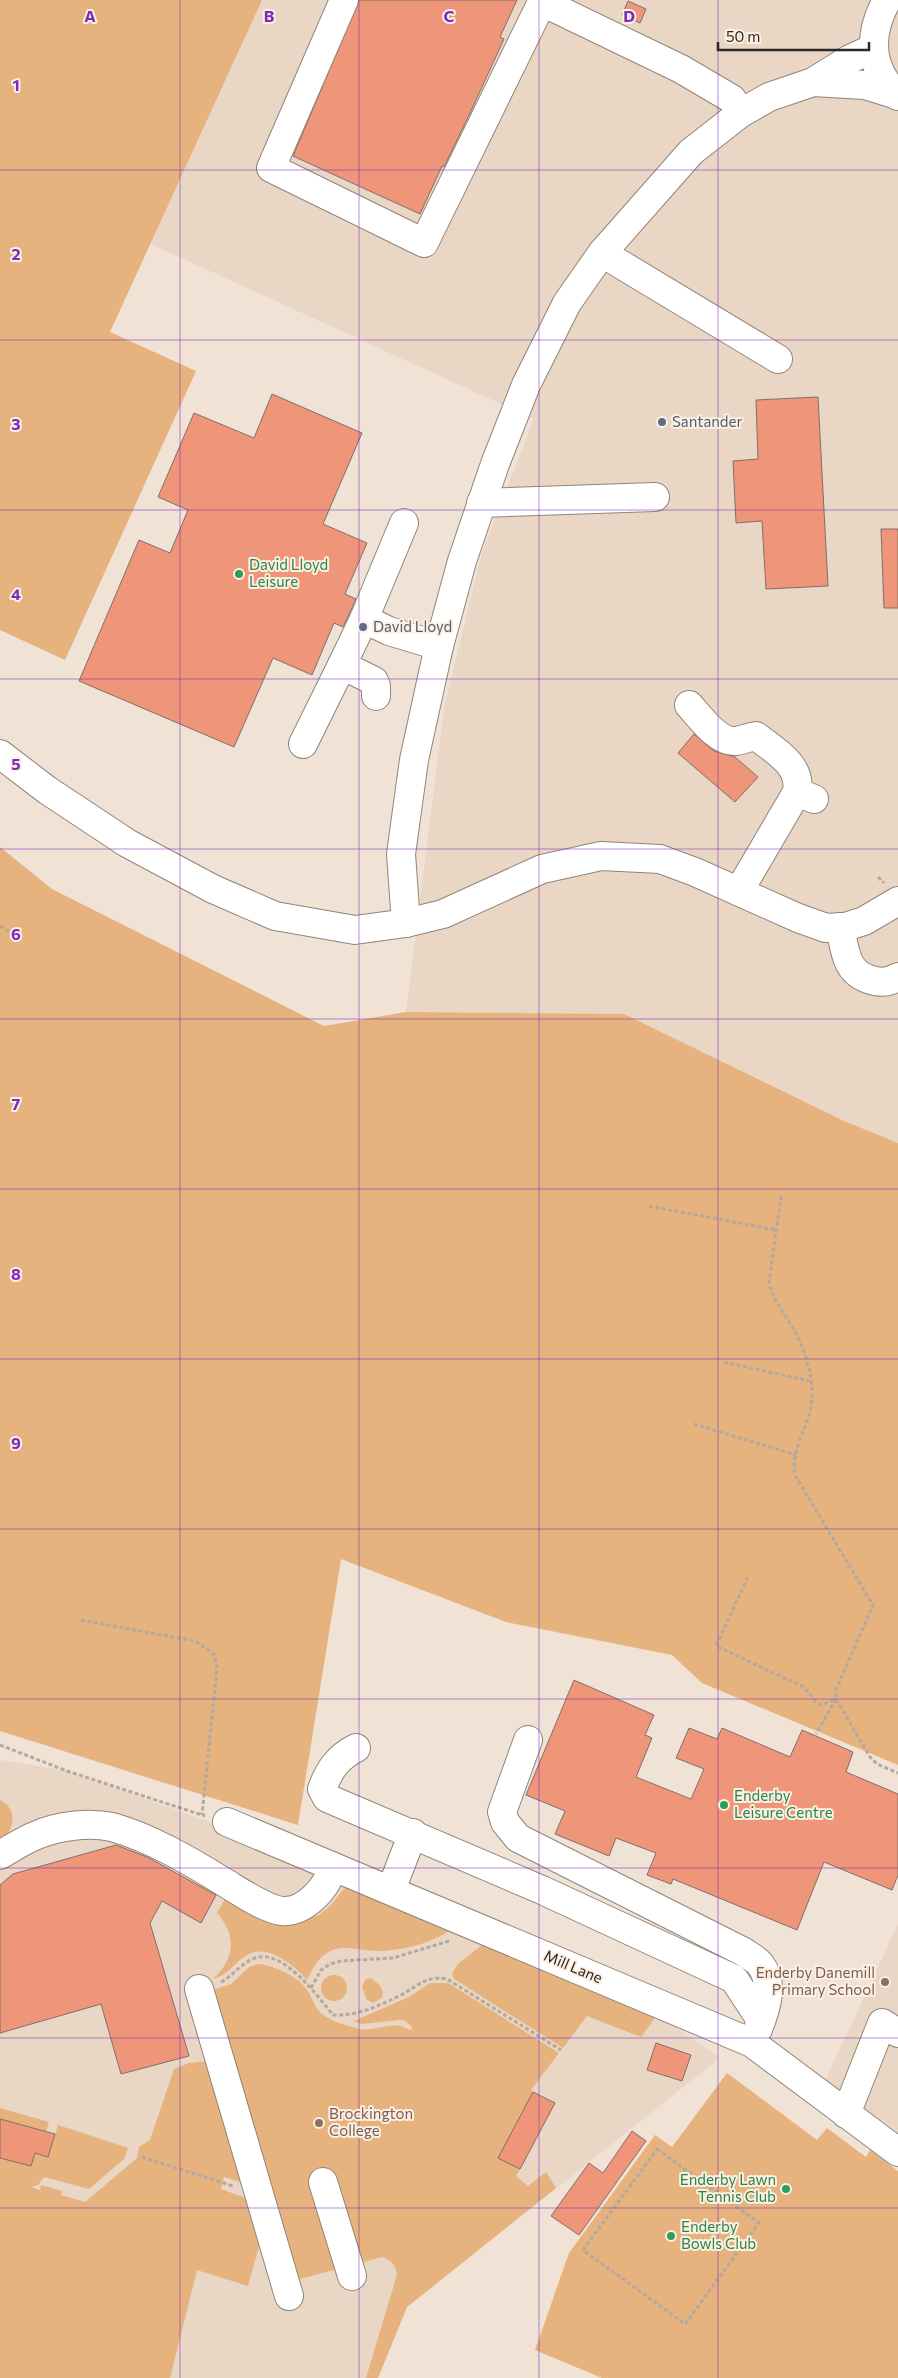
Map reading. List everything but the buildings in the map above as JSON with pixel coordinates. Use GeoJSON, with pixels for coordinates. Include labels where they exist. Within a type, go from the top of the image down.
{"type":"FeatureCollection","features":[{"type":"Feature","properties":{"kind":"street"},"geometry":{"type":"LineString","coordinates":[[344,0],[271,168],[424,243],[542,1],[681,69],[732,99],[741,113]]}},
{"type":"Feature","properties":{"kind":"street"},"geometry":{"type":"LineString","coordinates":[[880,6],[874,48],[877,65],[885,81],[897,95]]}},
{"type":"Feature","properties":{"kind":"street"},"geometry":{"type":"LineString","coordinates":[[406,923],[402,854],[414,760],[462,561],[481,503],[526,385],[567,303],[602,253],[691,152],[741,113],[770,97],[813,82],[850,59],[874,48]]}},
{"type":"Feature","properties":{"kind":"street"},"geometry":{"type":"LineString","coordinates":[[813,82],[865,85],[897,95]]}},
{"type":"Feature","properties":{"kind":"street"},"geometry":{"type":"LineString","coordinates":[[602,253],[778,358]]}},
{"type":"Feature","properties":{"kind":"street"},"geometry":{"type":"LineString","coordinates":[[481,503],[655,497]]}},
{"type":"Feature","properties":{"kind":"street"},"geometry":{"type":"LineString","coordinates":[[303,744],[364,619],[404,523]]}},
{"type":"Feature","properties":{"kind":"street"},"geometry":{"type":"LineString","coordinates":[[364,619],[389,631],[440,646]]}},
{"type":"Feature","properties":{"kind":"street"},"geometry":{"type":"LineString","coordinates":[[342,665],[374,681],[376,696]]}},
{"type":"Feature","properties":{"kind":"street"},"geometry":{"type":"LineString","coordinates":[[689,705],[716,733],[728,740],[737,741],[756,736],[795,770],[806,796],[738,891]]}},
{"type":"Feature","properties":{"kind":"street"},"geometry":{"type":"LineString","coordinates":[[0,754],[47,790],[128,842],[213,889],[275,916],[354,930],[406,923],[442,914],[542,869],[601,856],[660,859],[798,918],[826,928],[840,928],[864,920],[898,901]]}},
{"type":"Feature","properties":{"kind":"street"},"geometry":{"type":"LineString","coordinates":[[840,928],[850,966],[858,976],[877,982],[888,982],[898,977]]}},
{"type":"Feature","properties":{"kind":"street"},"geometry":{"type":"LineString","coordinates":[[528,1740],[502,1812],[505,1822],[518,1838],[744,1952],[760,1964],[767,1978],[768,1995],[756,2031]]}},
{"type":"Feature","properties":{"kind":"street"},"geometry":{"type":"LineString","coordinates":[[356,1748],[343,1754],[337,1760],[323,1786],[322,1792],[325,1797],[413,1833],[542,1890],[734,1979],[756,2031]]}},
{"type":"Feature","properties":{"kind":"street","name":"Mill Lane"},"geometry":{"type":"LineString","coordinates":[[214,1819],[476,1926],[756,2031],[846,2114],[898,2152]]}},
{"type":"Feature","properties":{"kind":"street"},"geometry":{"type":"LineString","coordinates":[[0,1855],[37,1835],[73,1826],[110,1827],[156,1844],[248,1897],[282,1911],[303,1907],[317,1894],[331,1874],[332,1866]]}},
{"type":"Feature","properties":{"kind":"street"},"geometry":{"type":"LineString","coordinates":[[391,1890],[413,1833]]}},
{"type":"Feature","properties":{"kind":"street"},"geometry":{"type":"LineString","coordinates":[[199,1989],[290,2296]]}},
{"type":"Feature","properties":{"kind":"street"},"geometry":{"type":"LineString","coordinates":[[846,2114],[882,2023],[898,2033]]}},
{"type":"Feature","properties":{"kind":"street"},"geometry":{"type":"LineString","coordinates":[[322,2182],[352,2276]]}},
{"type":"Feature","properties":{"kind":"path"},"geometry":{"type":"LineString","coordinates":[[0,926],[13,934]]}},
{"type":"Feature","properties":{"kind":"path"},"geometry":{"type":"LineString","coordinates":[[781,1196],[769,1283],[773,1296],[795,1331],[813,1397],[792,1466],[796,1477],[872,1605],[836,1690],[836,1699],[816,1734]]}},
{"type":"Feature","properties":{"kind":"path"},"geometry":{"type":"LineString","coordinates":[[649,1206],[776,1230]]}},
{"type":"Feature","properties":{"kind":"path"},"geometry":{"type":"LineString","coordinates":[[724,1362],[810,1381]]}},
{"type":"Feature","properties":{"kind":"path"},"geometry":{"type":"LineString","coordinates":[[694,1424],[796,1454]]}},
{"type":"Feature","properties":{"kind":"path"},"geometry":{"type":"LineString","coordinates":[[748,1577],[716,1646],[804,1687],[816,1702],[821,1705],[836,1699]]}},
{"type":"Feature","properties":{"kind":"path"},"geometry":{"type":"LineString","coordinates":[[0,1745],[67,1771],[214,1819],[217,1669],[215,1655],[196,1641],[82,1620]]}},
{"type":"Feature","properties":{"kind":"path"},"geometry":{"type":"LineString","coordinates":[[836,1699],[870,1757],[877,1764],[898,1773]]}},
{"type":"Feature","properties":{"kind":"path"},"geometry":{"type":"LineString","coordinates":[[311,1988],[321,1970],[330,1964],[341,1960],[394,1958],[421,1952],[459,1938],[476,1926]]}},
{"type":"Feature","properties":{"kind":"path"},"geometry":{"type":"LineString","coordinates":[[199,1989],[233,1976],[242,1964],[257,1957],[283,1963],[311,1988],[333,2015],[351,2016],[403,1994],[424,1980],[437,1977],[447,1979],[561,2050]]}},
{"type":"Feature","properties":{"kind":"path"},"geometry":{"type":"LineString","coordinates":[[657,2149],[759,2223],[685,2324],[583,2250],[657,2149]]}},
{"type":"Feature","properties":{"kind":"path"},"geometry":{"type":"LineString","coordinates":[[142,2156],[260,2194]]}},
{"type":"Feature","properties":{"kind":"shaded area"},"geometry":{"type":"Polygon","coordinates":[[[0,0],[262,0],[110,332],[196,371],[65,660],[0,630],[0,0]]]}},
{"type":"Feature","properties":{"kind":"shaded area","name":"Santander"},"geometry":{"type":"Polygon","coordinates":[[[253,0],[898,0],[898,1143],[844,1121],[624,1014],[406,1012],[444,708],[482,552],[534,419],[140,239],[253,0]]]}},
{"type":"Feature","properties":{"kind":"shaded area"},"geometry":{"type":"Polygon","coordinates":[[[0,847],[52,889],[324,1026],[406,1012],[624,1014],[844,1121],[898,1143],[898,1765],[702,1683],[672,1655],[506,1622],[341,1559],[298,1825],[0,1731],[0,847]]]}},
{"type":"Feature","properties":{"kind":"shaded area","name":"Brockington College"},"geometry":{"type":"Polygon","coordinates":[[[0,1760],[67,1771],[224,1827],[661,2017],[720,2058],[407,2307],[378,2378],[0,2378],[0,1760]]]}},
{"type":"Feature","properties":{"kind":"shaded area"},"geometry":{"type":"Polygon","coordinates":[[[0,1800],[10,1809],[12,1821],[5,1839],[0,1844],[0,1800]]]}},
{"type":"Feature","properties":{"kind":"shaded area"},"geometry":{"type":"Polygon","coordinates":[[[353,1884],[460,1924],[436,1938],[411,1947],[378,1951],[343,1948],[334,1950],[325,1955],[316,1964],[307,1980],[289,1963],[273,1954],[265,1952],[249,1954],[219,1977],[213,1979],[226,1963],[231,1947],[228,1930],[217,1913],[226,1897],[292,1923],[319,1915],[330,1906],[344,1889],[353,1884]]]}},
{"type":"Feature","properties":{"kind":"shaded area","name":"Enderby Danemill Primary School"},"geometry":{"type":"Polygon","coordinates":[[[898,1924],[898,2131],[825,2081],[898,1924]]]}},
{"type":"Feature","properties":{"kind":"shaded area"},"geometry":{"type":"Polygon","coordinates":[[[493,1936],[657,2015],[641,2037],[587,2016],[563,2048],[454,1979],[452,1973],[458,1964],[493,1936]]]}},
{"type":"Feature","properties":{"kind":"shaded area"},"geometry":{"type":"Polygon","coordinates":[[[258,1964],[294,1977],[305,1987],[317,2008],[325,2016],[362,2029],[397,2025],[409,2030],[413,2028],[404,2020],[361,2024],[354,2021],[409,1997],[430,1983],[448,1983],[559,2053],[531,2090],[533,2092],[499,2157],[520,2169],[516,2176],[528,2186],[546,2172],[556,2188],[407,2307],[378,2378],[366,2378],[397,2275],[396,2268],[391,2261],[382,2257],[296,2280],[206,1992],[231,1984],[249,1967],[258,1964]]]}},
{"type":"Feature","properties":{"kind":"shaded area"},"geometry":{"type":"Polygon","coordinates":[[[334,1975],[343,1979],[347,1988],[343,1997],[334,2001],[325,1997],[321,1988],[325,1979],[334,1975]]]}},
{"type":"Feature","properties":{"kind":"shaded area"},"geometry":{"type":"Polygon","coordinates":[[[370,1978],[378,1984],[383,1992],[382,1998],[373,2003],[367,2000],[362,1987],[365,1980],[370,1978]]]}},
{"type":"Feature","properties":{"kind":"shaded area"},"geometry":{"type":"Polygon","coordinates":[[[209,2061],[244,2183],[224,2177],[221,2189],[251,2200],[261,2239],[248,2286],[197,2270],[170,2378],[0,2378],[0,2158],[31,2166],[35,2153],[48,2157],[58,2125],[128,2148],[124,2159],[89,2189],[44,2177],[38,2185],[31,2187],[40,2190],[41,2185],[62,2191],[61,2195],[85,2202],[137,2158],[139,2147],[150,2140],[174,2069],[189,2063],[209,2061]]]}},
{"type":"Feature","properties":{"kind":"shaded area"},"geometry":{"type":"Polygon","coordinates":[[[727,2073],[817,2140],[827,2128],[866,2157],[870,2150],[898,2171],[898,2378],[602,2378],[535,2350],[569,2253],[655,2135],[672,2147],[727,2073]]]}},
{"type":"Feature","properties":{"kind":"shaded area"},"geometry":{"type":"Polygon","coordinates":[[[0,2108],[49,2122],[46,2132],[0,2119],[0,2108]]]}},
{"type":"Feature","properties":{"kind":"place","name":"Santander"},"geometry":{"type":"Point","coordinates":[662,422]}},
{"type":"Feature","properties":{"kind":"place","name":"David Lloyd Leisure"},"geometry":{"type":"Point","coordinates":[239,574]}},
{"type":"Feature","properties":{"kind":"place","name":"David Lloyd"},"geometry":{"type":"Point","coordinates":[363,627]}},
{"type":"Feature","properties":{"kind":"place","name":"Enderby Leisure Centre"},"geometry":{"type":"Point","coordinates":[724,1805]}},
{"type":"Feature","properties":{"kind":"place","name":"Enderby Danemill Primary School"},"geometry":{"type":"Point","coordinates":[885,1982]}},
{"type":"Feature","properties":{"kind":"place","name":"Brockington College"},"geometry":{"type":"Point","coordinates":[319,2123]}},
{"type":"Feature","properties":{"kind":"place","name":"Enderby Lawn Tennis Club"},"geometry":{"type":"Point","coordinates":[786,2189]}},
{"type":"Feature","properties":{"kind":"place","name":"Enderby Bowls Club"},"geometry":{"type":"Point","coordinates":[671,2236]}}]}
